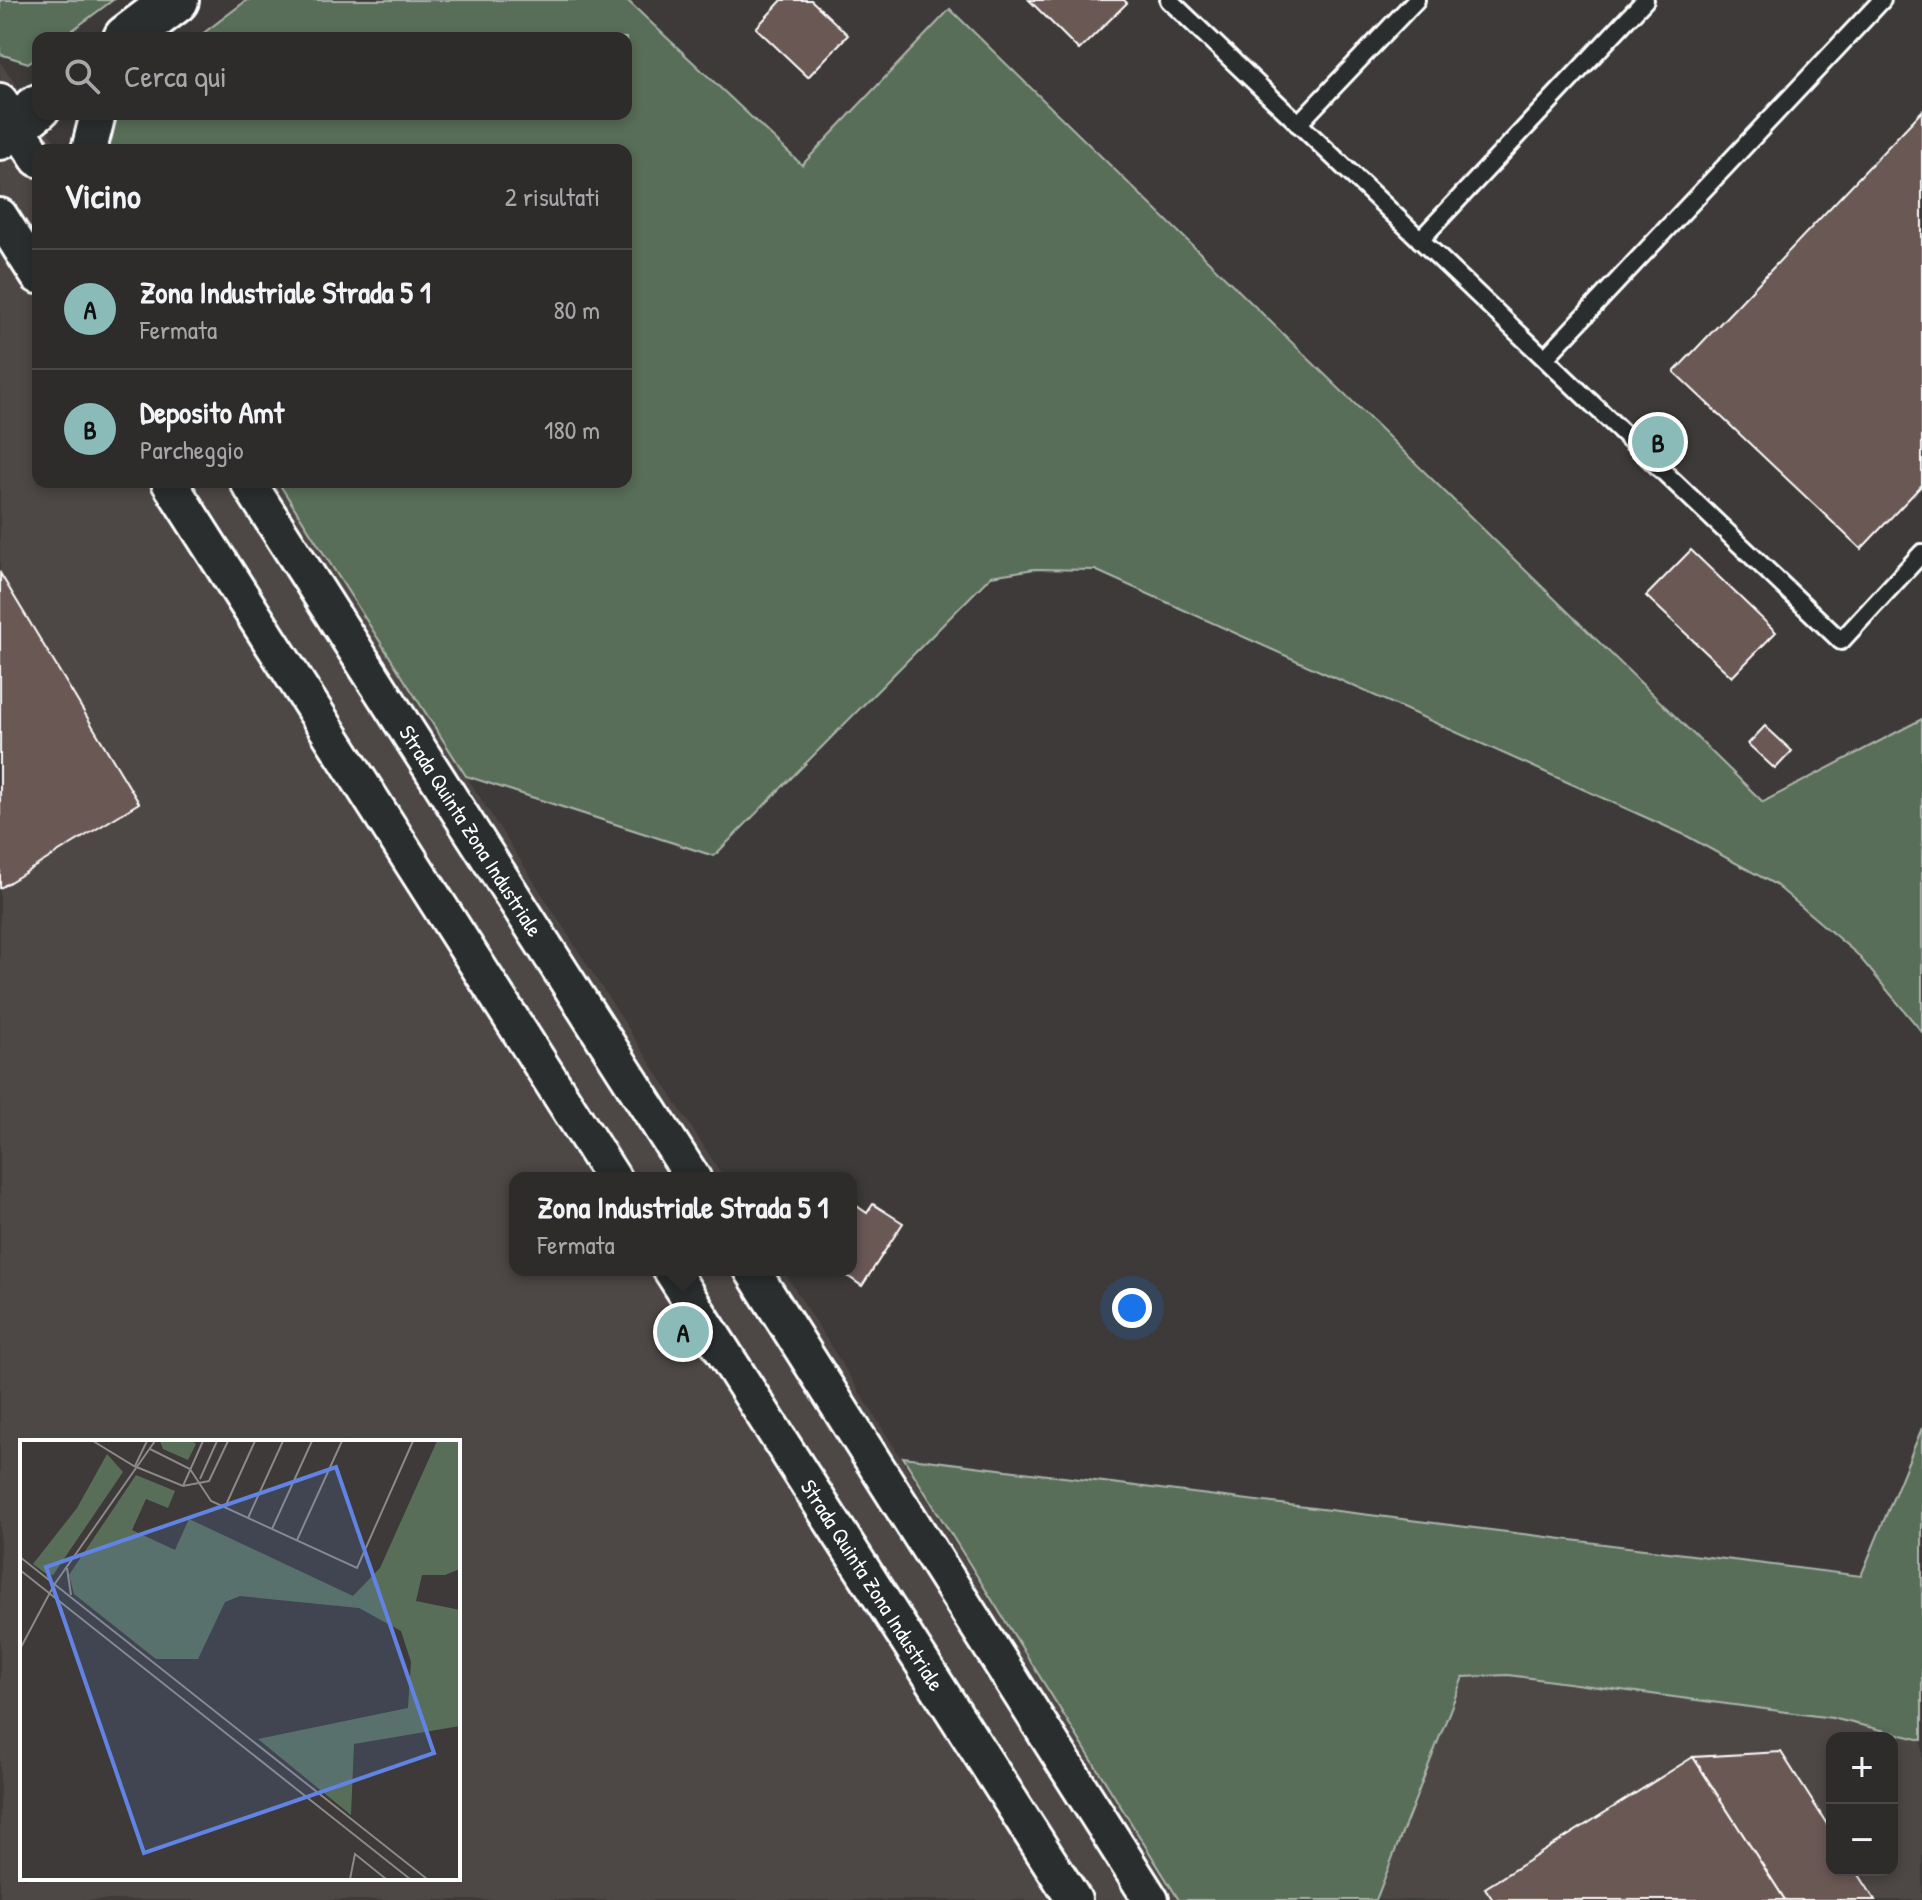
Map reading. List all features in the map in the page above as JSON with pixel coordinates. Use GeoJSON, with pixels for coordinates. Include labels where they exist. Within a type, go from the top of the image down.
{"type":"FeatureCollection","features":[{"type":"Feature","properties":{"kind":"main road"},"geometry":{"type":"LineString","coordinates":[[135,32],[176,0]]}},
{"type":"Feature","properties":{"kind":"street"},"geometry":{"type":"LineString","coordinates":[[90,144],[96,120]]}},
{"type":"Feature","properties":{"kind":"street"},"geometry":{"type":"LineString","coordinates":[[0,216],[32,267]]}},
{"type":"Feature","properties":{"kind":"street"},"geometry":{"type":"LineString","coordinates":[[173,488],[609,1172]]}},
{"type":"Feature","properties":{"kind":"street","name":"Strada Quinta Zona Industriale"},"geometry":{"type":"LineString","coordinates":[[252,488],[689,1172]]}},
{"type":"Feature","properties":{"kind":"street","name":"Strada Quinta Zona Industriale"},"geometry":{"type":"LineString","coordinates":[[675,1276],[1074,1900]]}},
{"type":"Feature","properties":{"kind":"street"},"geometry":{"type":"LineString","coordinates":[[756,1276],[1151,1900]]}},
{"type":"Feature","properties":{"kind":"lane"},"geometry":{"type":"LineString","coordinates":[[1169,0],[1841,641],[1922,553]]}},
{"type":"Feature","properties":{"kind":"lane"},"geometry":{"type":"LineString","coordinates":[[1182,13],[1194,0]]}},
{"type":"Feature","properties":{"kind":"lane"},"geometry":{"type":"LineString","coordinates":[[1298,124],[1416,0]]}},
{"type":"Feature","properties":{"kind":"lane"},"geometry":{"type":"LineString","coordinates":[[1420,240],[1645,0]]}},
{"type":"Feature","properties":{"kind":"lane"},"geometry":{"type":"LineString","coordinates":[[1545,358],[1882,0]]}},
{"type":"Feature","properties":{"kind":"shaded area"},"geometry":{"type":"Polygon","coordinates":[[[0,62],[32,108],[32,120],[40,120],[57,144],[32,144],[32,488],[282,488],[720,1172],[509,1172],[509,1276],[787,1276],[1179,1900],[0,1900],[0,62]]]}},
{"type":"Feature","properties":{"kind":"shaded area"},"geometry":{"type":"Polygon","coordinates":[[[1508,1675],[1833,1718],[1890,1732],[1826,1732],[1826,1876],[1898,1876],[1898,1734],[1922,1740],[1922,1900],[1376,1900],[1463,1677],[1508,1675]]]}},
{"type":"Feature","properties":{"kind":"green space"},"geometry":{"type":"Polygon","coordinates":[[[0,0],[113,0],[70,32],[32,32],[32,60],[28,63],[0,54],[0,0]]]}},
{"type":"Feature","properties":{"kind":"green space"},"geometry":{"type":"Polygon","coordinates":[[[247,0],[627,0],[802,165],[950,9],[1763,802],[1922,719],[1922,1032],[1857,954],[1776,885],[1685,835],[1095,570],[1034,569],[991,576],[714,856],[466,776],[282,488],[632,488],[632,144],[108,144],[114,120],[632,120],[632,32],[205,32],[247,0]]]}},
{"type":"Feature","properties":{"kind":"green space"},"geometry":{"type":"Polygon","coordinates":[[[1922,1428],[1922,1740],[1832,1718],[1508,1675],[1463,1677],[1376,1900],[1179,1900],[903,1457],[1861,1576],[1922,1428]]]}},
{"type":"Feature","properties":{"kind":"building"},"geometry":{"type":"Polygon","coordinates":[[[782,0],[811,0],[848,35],[808,77],[756,28],[782,0]]]}},
{"type":"Feature","properties":{"kind":"building"},"geometry":{"type":"Polygon","coordinates":[[[1029,0],[1124,0],[1127,3],[1079,50],[1029,0]]]}},
{"type":"Feature","properties":{"kind":"building"},"geometry":{"type":"Polygon","coordinates":[[[1922,111],[1922,485],[1861,549],[1674,372],[1922,111]]]}},
{"type":"Feature","properties":{"kind":"building"},"geometry":{"type":"Polygon","coordinates":[[[1691,550],[1776,632],[1732,677],[1646,596],[1691,550]]]}},
{"type":"Feature","properties":{"kind":"building"},"geometry":{"type":"Polygon","coordinates":[[[0,573],[139,803],[0,888],[0,573]]]}},
{"type":"Feature","properties":{"kind":"building"},"geometry":{"type":"Polygon","coordinates":[[[1765,726],[1792,751],[1775,769],[1748,744],[1765,726]]]}},
{"type":"Feature","properties":{"kind":"building"},"geometry":{"type":"Polygon","coordinates":[[[873,1204],[903,1223],[862,1286],[848,1276],[857,1276],[857,1206],[867,1213],[873,1204]]]}},
{"type":"Feature","properties":{"kind":"building"},"geometry":{"type":"Polygon","coordinates":[[[1781,1752],[1826,1823],[1826,1876],[1860,1876],[1875,1900],[1785,1900],[1693,1757],[1781,1752]]]}},
{"type":"Feature","properties":{"kind":"building"},"geometry":{"type":"Polygon","coordinates":[[[1693,1757],[1785,1900],[1493,1900],[1485,1888],[1693,1757]]]}},
{"type":"Feature","properties":{"kind":"place","name":"Deposito Amt"},"geometry":{"type":"Point","coordinates":[1658,442]}},
{"type":"Feature","properties":{"kind":"place","name":"Zona Industriale Strada 5 1"},"geometry":{"type":"Point","coordinates":[683,1332]}}]}
